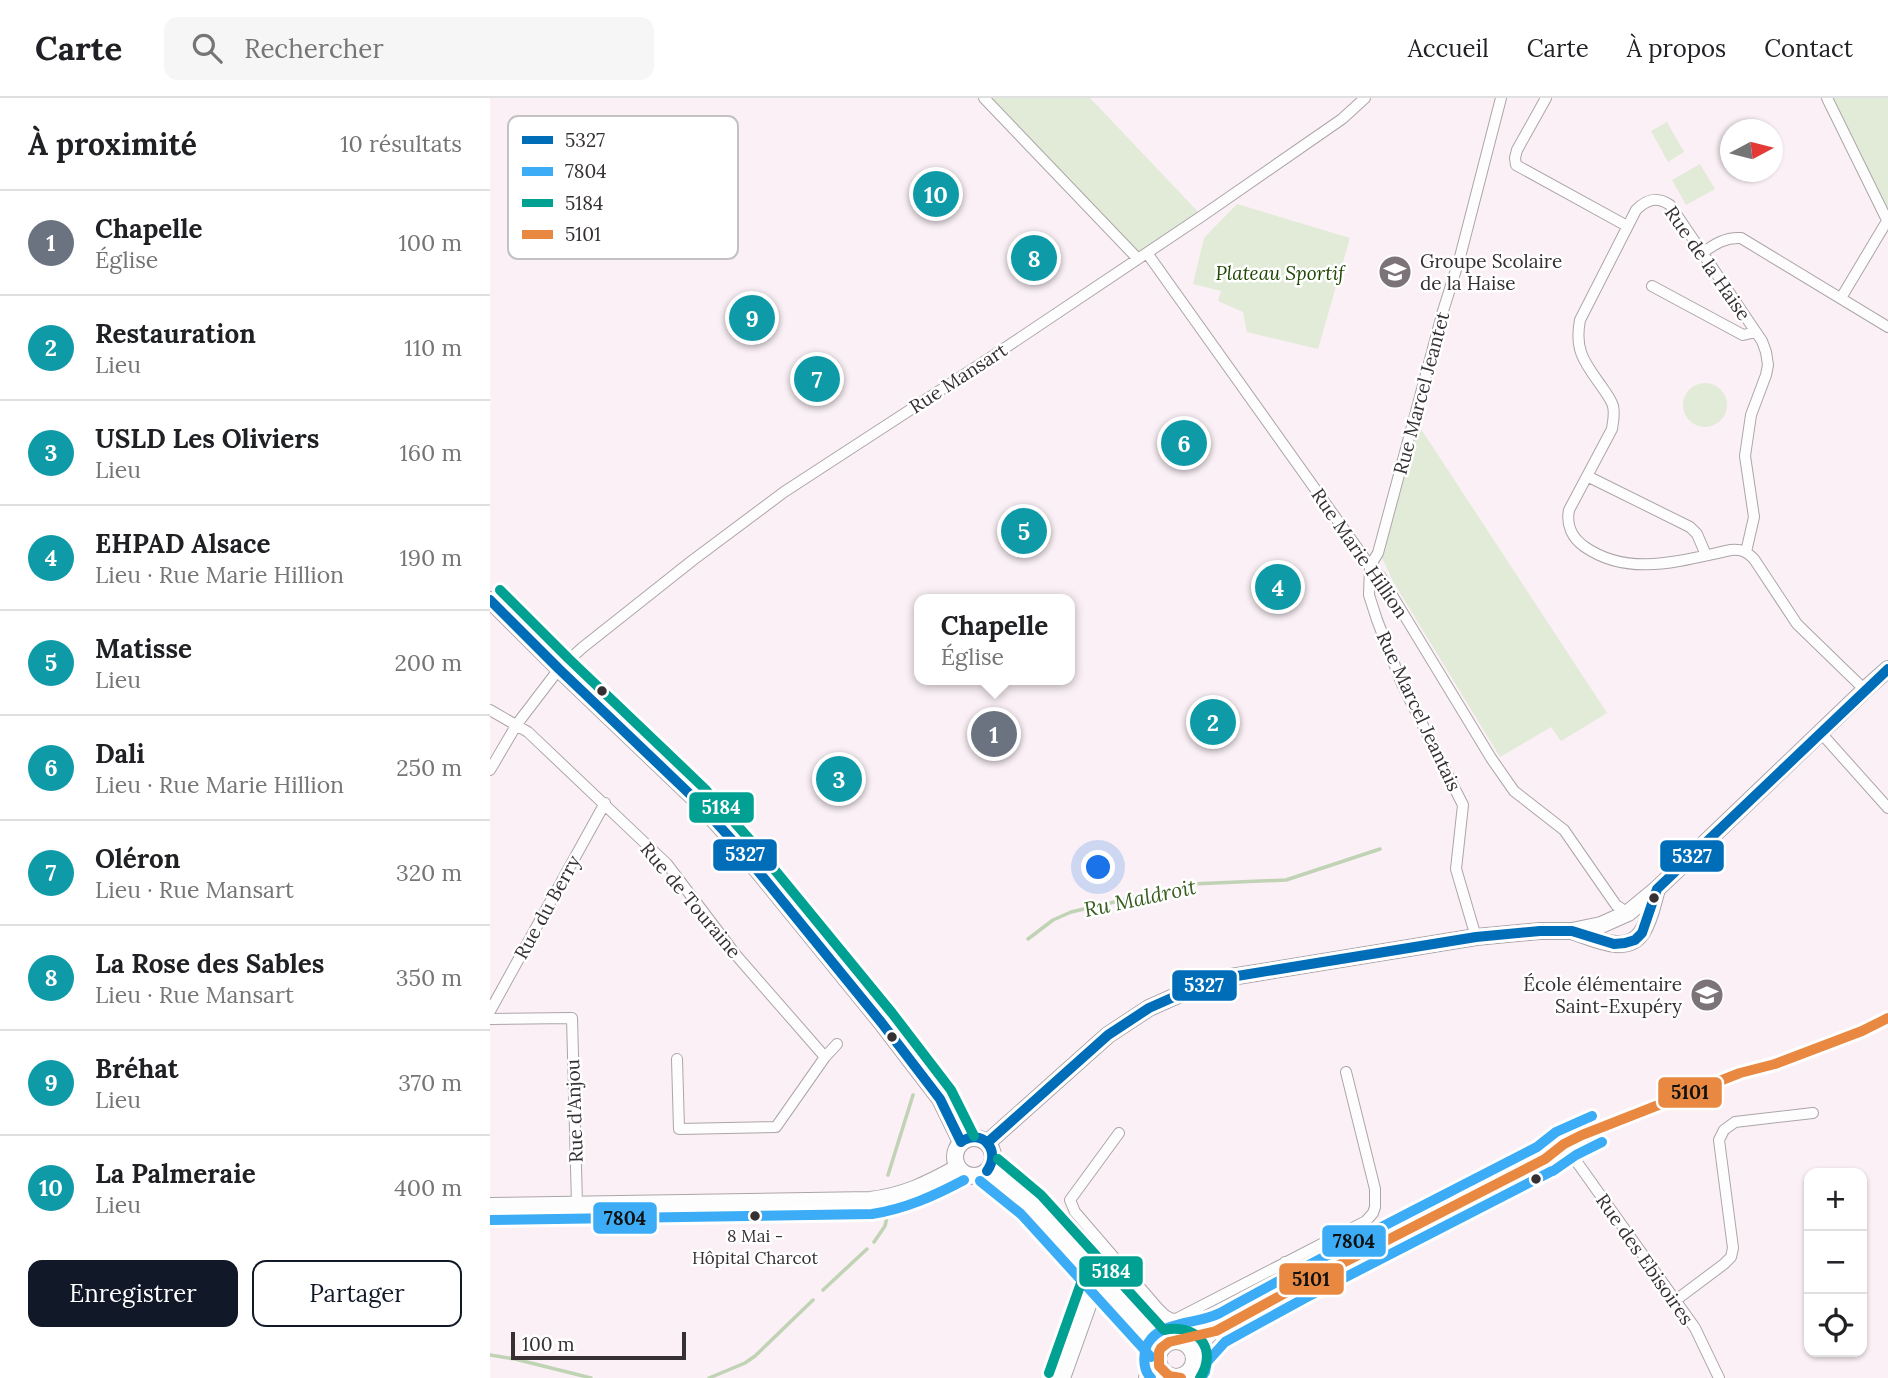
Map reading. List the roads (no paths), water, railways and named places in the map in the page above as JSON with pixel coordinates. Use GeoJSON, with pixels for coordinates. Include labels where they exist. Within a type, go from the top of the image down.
{"type":"FeatureCollection","features":[{"type":"Feature","properties":{"kind":"street","name":"Rue Marie Hillion"},"geometry":{"type":"LineString","coordinates":[[984,98],[1143,256],[1370,566],[1381,577],[1491,758],[1514,791],[1564,830],[1616,905],[1628,913]]}},
{"type":"Feature","properties":{"kind":"street","name":"Rue Mansart"},"geometry":{"type":"LineString","coordinates":[[490,771],[517,724],[559,669],[693,560],[784,492],[1143,256],[1342,119],[1365,98]]}},
{"type":"Feature","properties":{"kind":"street","name":"Rue Marcel Jeantet"},"geometry":{"type":"LineString","coordinates":[[1370,566],[1380,545],[1501,98]]}},
{"type":"Feature","properties":{"kind":"street"},"geometry":{"type":"LineString","coordinates":[[1546,98],[1517,150],[1516,165],[1627,226]]}},
{"type":"Feature","properties":{"kind":"street"},"geometry":{"type":"LineString","coordinates":[[1827,98],[1888,222],[1841,298]]}},
{"type":"Feature","properties":{"kind":"street","name":"Rue de la Haise"},"geometry":{"type":"LineString","coordinates":[[1656,199],[1670,205],[1702,253],[1756,332],[1766,352],[1768,365],[1751,415],[1746,447],[1745,457],[1754,517],[1746,552],[1731,550],[1665,565],[1613,561],[1587,549],[1574,537],[1567,518],[1612,429],[1614,408],[1583,358],[1577,335],[1580,320],[1627,226],[1642,204],[1656,199]]}},
{"type":"Feature","properties":{"kind":"street"},"geometry":{"type":"LineString","coordinates":[[1702,253],[1721,240],[1741,238],[1888,327]]}},
{"type":"Feature","properties":{"kind":"street","name":"Rue de la Haise"},"geometry":{"type":"LineString","coordinates":[[1652,286],[1743,335],[1756,332]]}},
{"type":"Feature","properties":{"kind":"street"},"geometry":{"type":"LineString","coordinates":[[1587,476],[1690,527],[1697,534],[1706,555]]}},
{"type":"Feature","properties":{"kind":"street"},"geometry":{"type":"LineString","coordinates":[[1746,552],[1754,559],[1797,624],[1865,690]]}},
{"type":"Feature","properties":{"kind":"street","name":"Rue Marcel Jeantais"},"geometry":{"type":"LineString","coordinates":[[1370,566],[1369,596],[1377,620],[1402,684],[1463,805],[1456,869],[1476,937]]}},
{"type":"Feature","properties":{"kind":"street"},"geometry":{"type":"LineString","coordinates":[[490,600],[695,799],[741,850],[932,1088],[961,1142]]}},
{"type":"Feature","properties":{"kind":"street"},"geometry":{"type":"LineString","coordinates":[[1602,933],[1657,889],[1888,669]]}},
{"type":"Feature","properties":{"kind":"street","name":"Rue de Touraine"},"geometry":{"type":"LineString","coordinates":[[490,710],[528,732],[667,864],[737,956],[825,1057]]}},
{"type":"Feature","properties":{"kind":"street"},"geometry":{"type":"LineString","coordinates":[[1821,733],[1888,808]]}},
{"type":"Feature","properties":{"kind":"street","name":"Rue du Berry"},"geometry":{"type":"LineString","coordinates":[[490,1011],[604,803]]}},
{"type":"Feature","properties":{"kind":"street"},"geometry":{"type":"LineString","coordinates":[[987,1143],[1108,1035],[1149,1008],[1185,992],[1231,977],[1476,937],[1540,930],[1602,933],[1614,944],[1635,940],[1642,933],[1657,889]]}},
{"type":"Feature","properties":{"kind":"street"},"geometry":{"type":"LineString","coordinates":[[1628,913],[1648,918]]}},
{"type":"Feature","properties":{"kind":"street","name":"Rue d'Anjou"},"geometry":{"type":"LineString","coordinates":[[490,1019],[572,1018],[577,1204]]}},
{"type":"Feature","properties":{"kind":"street"},"geometry":{"type":"LineString","coordinates":[[1173,1369],[1216,1331],[1545,1159],[1564,1144],[1582,1135],[1740,1073],[1775,1064],[1862,1031],[1888,1018]]}},
{"type":"Feature","properties":{"kind":"street"},"geometry":{"type":"LineString","coordinates":[[677,1059],[679,1129],[776,1127],[836,1044]]}},
{"type":"Feature","properties":{"kind":"street"},"geometry":{"type":"LineString","coordinates":[[1119,1133],[1070,1200],[1075,1212],[1163,1314],[1176,1318],[1366,1221],[1373,1213],[1375,1189],[1346,1072]]}},
{"type":"Feature","properties":{"kind":"street"},"geometry":{"type":"LineString","coordinates":[[1676,1300],[1731,1257],[1733,1248],[1719,1140],[1724,1130],[1735,1122],[1813,1113]]}},
{"type":"Feature","properties":{"kind":"street"},"geometry":{"type":"LineString","coordinates":[[973,1138],[987,1143],[993,1153],[989,1170],[972,1177],[961,1172],[955,1163],[955,1152],[961,1142],[973,1138]]}},
{"type":"Feature","properties":{"kind":"street","name":"Rue des Ebisoires"},"geometry":{"type":"LineString","coordinates":[[1564,1144],[1695,1328],[1719,1378]]}},
{"type":"Feature","properties":{"kind":"street"},"geometry":{"type":"LineString","coordinates":[[490,1206],[870,1199],[906,1193],[957,1167]]}},
{"type":"Feature","properties":{"kind":"street"},"geometry":{"type":"LineString","coordinates":[[989,1170],[1031,1203],[1098,1277],[1173,1369]]}},
{"type":"Feature","properties":{"kind":"street"},"geometry":{"type":"LineString","coordinates":[[1286,1262],[1298,1286]]}},
{"type":"Feature","properties":{"kind":"street"},"geometry":{"type":"LineString","coordinates":[[1062,1378],[1098,1277]]}},
{"type":"Feature","properties":{"kind":"street"},"geometry":{"type":"LineString","coordinates":[[1173,1369],[1169,1342],[1216,1331]]}},
{"type":"Feature","properties":{"kind":"waterway","name":"Ru Maldroit"},"geometry":{"type":"LineString","coordinates":[[1028,939],[1053,920],[1071,912],[1192,884],[1286,880],[1380,849]]}},
{"type":"Feature","properties":{"kind":"waterway","name":"Ru Maldroit"},"geometry":{"type":"LineString","coordinates":[[888,1175],[913,1095]]}},
{"type":"Feature","properties":{"kind":"waterway","name":"Ru Maldroit"},"geometry":{"type":"LineString","coordinates":[[874,1242],[885,1226],[889,1208]]}},
{"type":"Feature","properties":{"kind":"waterway","name":"Ru Maldroit"},"geometry":{"type":"LineString","coordinates":[[823,1290],[867,1249]]}},
{"type":"Feature","properties":{"kind":"waterway","name":"Ru Maldroit"},"geometry":{"type":"LineString","coordinates":[[709,1378],[755,1356],[813,1300]]}},
{"type":"Feature","properties":{"kind":"waterway","name":"Ru Maldroit"},"geometry":{"type":"LineString","coordinates":[[490,1355],[591,1378]]}},
{"type":"Feature","properties":{"kind":"place","name":"La Palmeraie"},"geometry":{"type":"Point","coordinates":[936,194]}},
{"type":"Feature","properties":{"kind":"place","name":"La Rose des Sables"},"geometry":{"type":"Point","coordinates":[1034,258]}},
{"type":"Feature","properties":{"kind":"place","name":"Groupe Scolaire de la Haise"},"geometry":{"type":"Point","coordinates":[1395,272]}},
{"type":"Feature","properties":{"kind":"place","name":"Bréhat"},"geometry":{"type":"Point","coordinates":[752,318]}},
{"type":"Feature","properties":{"kind":"place","name":"Oléron"},"geometry":{"type":"Point","coordinates":[817,379]}},
{"type":"Feature","properties":{"kind":"place","name":"Dali"},"geometry":{"type":"Point","coordinates":[1184,443]}},
{"type":"Feature","properties":{"kind":"place","name":"Matisse"},"geometry":{"type":"Point","coordinates":[1024,531]}},
{"type":"Feature","properties":{"kind":"place","name":"EHPAD Alsace"},"geometry":{"type":"Point","coordinates":[1278,587]}},
{"type":"Feature","properties":{"kind":"place","name":"Restauration"},"geometry":{"type":"Point","coordinates":[1213,722]}},
{"type":"Feature","properties":{"kind":"place","name":"Chapelle"},"geometry":{"type":"Point","coordinates":[994,734]}},
{"type":"Feature","properties":{"kind":"place","name":"USLD Les Oliviers"},"geometry":{"type":"Point","coordinates":[839,779]}},
{"type":"Feature","properties":{"kind":"place","name":"École élémentaire Saint-Exupéry"},"geometry":{"type":"Point","coordinates":[1707,995]}},
{"type":"Feature","properties":{"kind":"place","name":"8 Mai - Hôpital Charcot"},"geometry":{"type":"Point","coordinates":[755,1216]}},
{"type":"Feature","properties":{"kind":"park label","name":"Plateau Sportif"},"geometry":{"type":"Point","coordinates":[1280,273]}}]}
